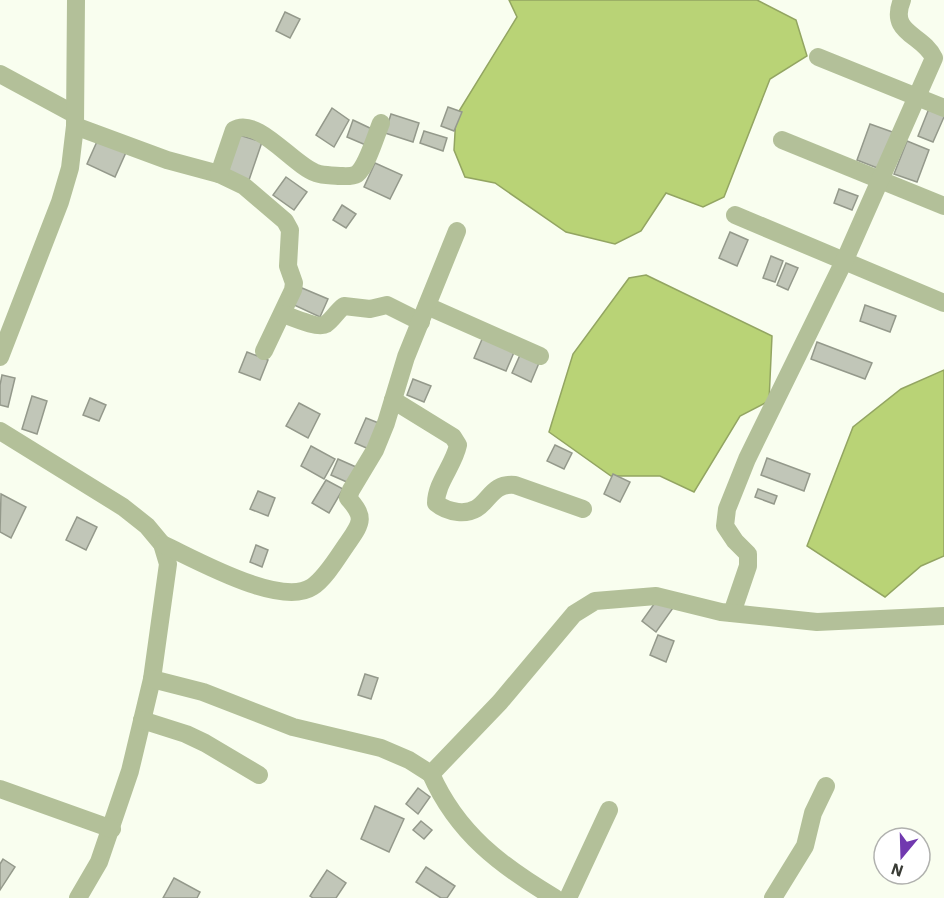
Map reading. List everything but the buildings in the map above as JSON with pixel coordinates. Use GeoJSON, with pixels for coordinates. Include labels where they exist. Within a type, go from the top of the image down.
{"type":"FeatureCollection","features":[{"type":"Feature","properties":{"kind":"street"},"geometry":{"type":"LineString","coordinates":[[0,357],[60,202],[70,168],[75,120],[76,0]]}},
{"type":"Feature","properties":{"kind":"street"},"geometry":{"type":"LineString","coordinates":[[732,614],[748,566],[748,554],[725,526],[727,510],[747,459],[844,262],[934,58],[929,48],[905,31],[900,22],[898,9],[902,0]]}},
{"type":"Feature","properties":{"kind":"street"},"geometry":{"type":"LineString","coordinates":[[818,57],[944,108]]}},
{"type":"Feature","properties":{"kind":"street"},"geometry":{"type":"LineString","coordinates":[[0,74],[75,120],[167,160],[219,174],[244,186],[285,221],[290,230],[288,266],[294,283],[293,290],[264,351]]}},
{"type":"Feature","properties":{"kind":"street"},"geometry":{"type":"LineString","coordinates":[[219,174],[234,130],[240,126],[262,134],[316,173],[352,176],[363,167],[381,123]]}},
{"type":"Feature","properties":{"kind":"street"},"geometry":{"type":"LineString","coordinates":[[782,140],[944,206]]}},
{"type":"Feature","properties":{"kind":"street"},"geometry":{"type":"LineString","coordinates":[[735,215],[944,303]]}},
{"type":"Feature","properties":{"kind":"street"},"geometry":{"type":"LineString","coordinates":[[162,544],[256,586],[275,592],[291,592],[312,587],[332,565],[358,528],[361,520],[359,510],[348,498],[375,450],[406,357],[457,231]]}},
{"type":"Feature","properties":{"kind":"street"},"geometry":{"type":"LineString","coordinates":[[283,314],[321,325],[326,324],[344,306],[370,309],[387,305],[424,314],[540,356]]}},
{"type":"Feature","properties":{"kind":"street"},"geometry":{"type":"LineString","coordinates":[[393,400],[453,437],[458,445],[456,456],[436,495],[436,503],[442,508],[467,513],[476,510],[497,488],[505,484],[515,485],[583,509]]}},
{"type":"Feature","properties":{"kind":"street"},"geometry":{"type":"LineString","coordinates":[[0,431],[123,507],[147,526],[162,544],[168,564],[153,679],[130,771],[99,862],[78,898]]}},
{"type":"Feature","properties":{"kind":"street"},"geometry":{"type":"LineString","coordinates":[[431,774],[500,702],[568,620],[583,607],[596,601],[656,596],[732,614],[817,622],[944,616]]}},
{"type":"Feature","properties":{"kind":"street"},"geometry":{"type":"LineString","coordinates":[[153,679],[203,692],[293,727],[381,748],[409,760],[431,774],[450,810],[483,847],[518,876],[555,898]]}},
{"type":"Feature","properties":{"kind":"street"},"geometry":{"type":"LineString","coordinates":[[142,720],[186,734],[259,775]]}},
{"type":"Feature","properties":{"kind":"street"},"geometry":{"type":"LineString","coordinates":[[773,898],[805,846],[813,813],[826,786]]}},
{"type":"Feature","properties":{"kind":"street"},"geometry":{"type":"LineString","coordinates":[[0,789],[112,829]]}},
{"type":"Feature","properties":{"kind":"street"},"geometry":{"type":"LineString","coordinates":[[568,898],[609,810]]}},
{"type":"Feature","properties":{"kind":"shaded area"},"geometry":{"type":"Polygon","coordinates":[[[509,0],[757,0],[796,20],[807,56],[770,79],[724,197],[703,207],[666,193],[641,231],[615,244],[566,232],[495,183],[465,177],[454,150],[456,116],[517,17],[509,0]]]}},
{"type":"Feature","properties":{"kind":"shaded area"},"geometry":{"type":"Polygon","coordinates":[[[646,275],[772,336],[769,401],[740,416],[694,492],[660,476],[611,476],[549,432],[573,354],[629,278],[646,275]]]}},
{"type":"Feature","properties":{"kind":"shaded area"},"geometry":{"type":"Polygon","coordinates":[[[944,370],[944,556],[921,566],[885,597],[807,546],[853,427],[901,389],[944,370]]]}}]}
